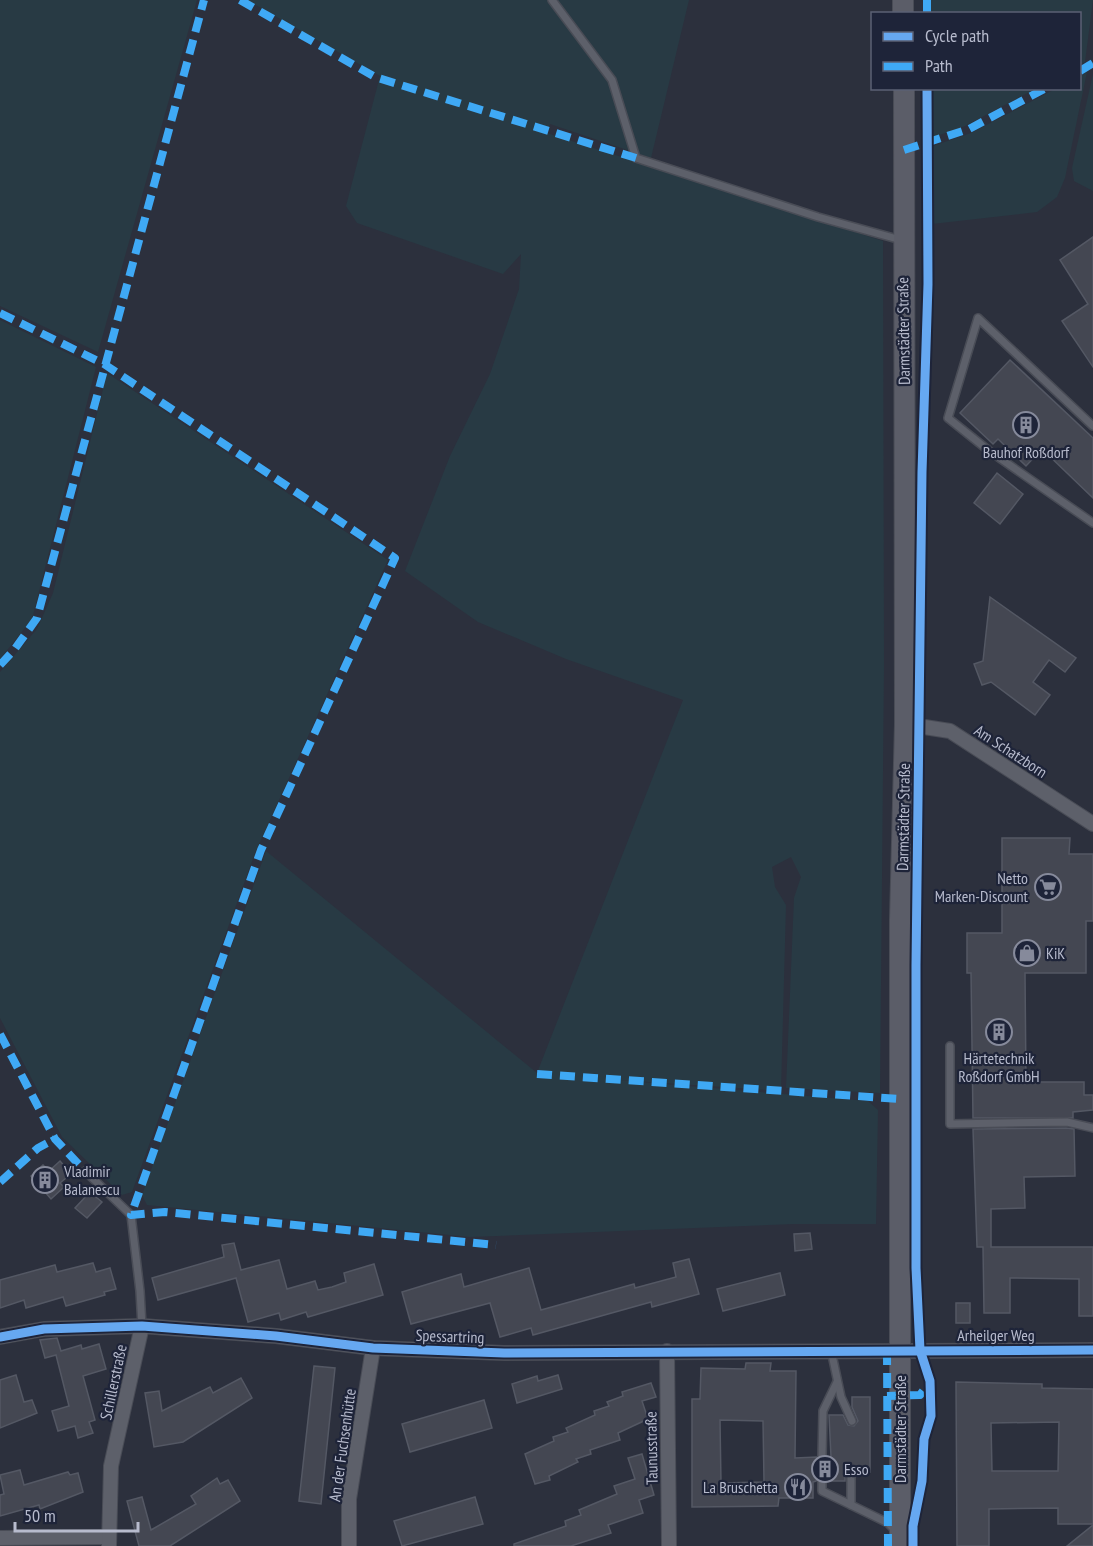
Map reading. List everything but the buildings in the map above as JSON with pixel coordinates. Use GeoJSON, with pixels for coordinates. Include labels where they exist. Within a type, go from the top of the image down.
{"type":"FeatureCollection","features":[{"type":"Feature","properties":{"kind":"main road","name":"Darmstädter Straße"},"geometry":{"type":"LineString","coordinates":[[900,1541],[900,920],[905,724],[904,90]]}},
{"type":"Feature","properties":{"kind":"street","name":"Am Schatzborn"},"geometry":{"type":"LineString","coordinates":[[905,724],[950,731],[1093,824]]}},
{"type":"Feature","properties":{"kind":"street","name":"Spessartring"},"geometry":{"type":"LineString","coordinates":[[0,1337],[44,1329],[142,1326],[276,1336],[373,1348],[504,1353],[900,1350]]}},
{"type":"Feature","properties":{"kind":"street","name":"Schillerstraße"},"geometry":{"type":"LineString","coordinates":[[109,1541],[111,1466],[142,1326]]}},
{"type":"Feature","properties":{"kind":"street","name":"An der Fuchsenhütte"},"geometry":{"type":"LineString","coordinates":[[349,1546],[349,1499],[373,1348]]}},
{"type":"Feature","properties":{"kind":"street","name":"Taunusstraße"},"geometry":{"type":"LineString","coordinates":[[667,1350],[669,1546]]}},
{"type":"Feature","properties":{"kind":"street","name":"Arheilger Weg"},"geometry":{"type":"LineString","coordinates":[[900,1350],[1093,1350]]}},
{"type":"Feature","properties":{"kind":"street"},"geometry":{"type":"LineString","coordinates":[[0,1538],[109,1541]]}},
{"type":"Feature","properties":{"kind":"lane"},"geometry":{"type":"LineString","coordinates":[[552,0],[612,80],[636,158],[818,217],[903,241]]}},
{"type":"Feature","properties":{"kind":"lane"},"geometry":{"type":"LineString","coordinates":[[1093,426],[978,318],[948,418],[988,450],[1093,523]]}},
{"type":"Feature","properties":{"kind":"lane"},"geometry":{"type":"LineString","coordinates":[[950,1046],[950,1124],[1067,1122],[1093,1128]]}},
{"type":"Feature","properties":{"kind":"lane","name":"Schillerstraße"},"geometry":{"type":"LineString","coordinates":[[86,1171],[130,1215],[142,1326]]}},
{"type":"Feature","properties":{"kind":"lane"},"geometry":{"type":"LineString","coordinates":[[831,1350],[841,1397],[852,1421]]}},
{"type":"Feature","properties":{"kind":"lane"},"geometry":{"type":"LineString","coordinates":[[822,1456],[823,1411],[837,1382]]}},
{"type":"Feature","properties":{"kind":"lane"},"geometry":{"type":"LineString","coordinates":[[851,1472],[851,1505]]}},
{"type":"Feature","properties":{"kind":"lane"},"geometry":{"type":"LineString","coordinates":[[822,1481],[822,1491],[888,1523],[900,1541]]}},
{"type":"Feature","properties":{"kind":"shaded area"},"geometry":{"type":"Polygon","coordinates":[[[0,0],[197,0],[98,352],[0,306],[0,0]]]}},
{"type":"Feature","properties":{"kind":"shaded area"},"geometry":{"type":"Polygon","coordinates":[[[247,0],[689,0],[651,158],[550,124],[547,133],[883,241],[884,664],[880,1093],[786,1088],[794,898],[801,877],[791,857],[772,867],[775,887],[786,905],[781,1091],[604,1079],[868,1101],[878,1110],[876,1224],[794,1224],[470,1237],[147,1205],[142,1195],[266,851],[537,1073],[683,700],[566,659],[478,622],[405,571],[450,456],[490,374],[519,289],[521,254],[503,274],[357,223],[346,206],[380,76],[247,0]]]}},
{"type":"Feature","properties":{"kind":"shaded area"},"geometry":{"type":"Polygon","coordinates":[[[930,0],[1093,0],[1085,62],[1081,64],[1081,12],[931,12],[930,0]]]}},
{"type":"Feature","properties":{"kind":"shaded area"},"geometry":{"type":"Polygon","coordinates":[[[1087,72],[1065,178],[1057,197],[1037,212],[932,224],[933,146],[971,133],[1053,90],[1081,90],[1081,75],[1087,72]]]}},
{"type":"Feature","properties":{"kind":"shaded area"},"geometry":{"type":"Polygon","coordinates":[[[1093,74],[1093,191],[1074,181],[1072,168],[1093,74]]]}},
{"type":"Feature","properties":{"kind":"shaded area"},"geometry":{"type":"Polygon","coordinates":[[[931,90],[1033,90],[965,126],[931,138],[931,90]]]}},
{"type":"Feature","properties":{"kind":"shaded area"},"geometry":{"type":"Polygon","coordinates":[[[0,320],[96,367],[32,619],[0,659],[0,320]]]}},
{"type":"Feature","properties":{"kind":"shaded area"},"geometry":{"type":"Polygon","coordinates":[[[107,373],[388,560],[255,853],[132,1192],[122,1195],[62,1137],[0,1018],[0,672],[37,629],[53,593],[107,373]]]}},
{"type":"Feature","properties":{"kind":"marked path"},"geometry":{"type":"LineString","coordinates":[[0,665],[37,618],[204,0]]}},
{"type":"Feature","properties":{"kind":"marked path"},"geometry":{"type":"LineString","coordinates":[[240,0],[375,77],[636,158]]}},
{"type":"Feature","properties":{"kind":"marked path"},"geometry":{"type":"LineString","coordinates":[[927,0],[927,12]]}},
{"type":"Feature","properties":{"kind":"marked path"},"geometry":{"type":"LineString","coordinates":[[1081,70],[1093,63]]}},
{"type":"Feature","properties":{"kind":"marked path"},"geometry":{"type":"LineString","coordinates":[[904,150],[969,129],[1042,90]]}},
{"type":"Feature","properties":{"kind":"marked path"},"geometry":{"type":"LineString","coordinates":[[0,313],[104,364],[395,558],[261,850],[131,1215],[165,1212],[496,1245]]}},
{"type":"Feature","properties":{"kind":"marked path"},"geometry":{"type":"LineString","coordinates":[[0,1034],[55,1139],[85,1171]]}},
{"type":"Feature","properties":{"kind":"marked path"},"geometry":{"type":"LineString","coordinates":[[537,1074],[900,1099]]}},
{"type":"Feature","properties":{"kind":"marked path"},"geometry":{"type":"LineString","coordinates":[[0,1182],[38,1148],[55,1139]]}},
{"type":"Feature","properties":{"kind":"marked path"},"geometry":{"type":"LineString","coordinates":[[887,1350],[888,1546]]}},
{"type":"Feature","properties":{"kind":"marked path"},"geometry":{"type":"LineString","coordinates":[[887,1396],[920,1395],[929,1383]]}},
{"type":"Feature","properties":{"kind":"cycle path"},"geometry":{"type":"LineString","coordinates":[[913,1546],[913,1526],[922,1481],[924,1439],[931,1416],[930,1381],[920,1350],[916,1268],[916,965],[922,472],[928,284],[927,90]]}},
{"type":"Feature","properties":{"kind":"cycle path"},"geometry":{"type":"LineString","coordinates":[[0,1337],[44,1329],[142,1326],[276,1336],[373,1348],[504,1353],[1093,1350]]}},
{"type":"Feature","properties":{"kind":"place","name":"Bauhof Roßdorf"},"geometry":{"type":"Point","coordinates":[1026,425]}},
{"type":"Feature","properties":{"kind":"place","name":"Netto Marken-Discount"},"geometry":{"type":"Point","coordinates":[1048,887]}},
{"type":"Feature","properties":{"kind":"place","name":"KiK"},"geometry":{"type":"Point","coordinates":[1027,953]}},
{"type":"Feature","properties":{"kind":"place","name":"Härtetechnik Roßdorf GmbH"},"geometry":{"type":"Point","coordinates":[999,1032]}},
{"type":"Feature","properties":{"kind":"place","name":"Vladimir Balanescu"},"geometry":{"type":"Point","coordinates":[45,1180]}},
{"type":"Feature","properties":{"kind":"place","name":"Esso"},"geometry":{"type":"Point","coordinates":[825,1469]}},
{"type":"Feature","properties":{"kind":"place","name":"La Bruschetta"},"geometry":{"type":"Point","coordinates":[798,1487]}}]}
